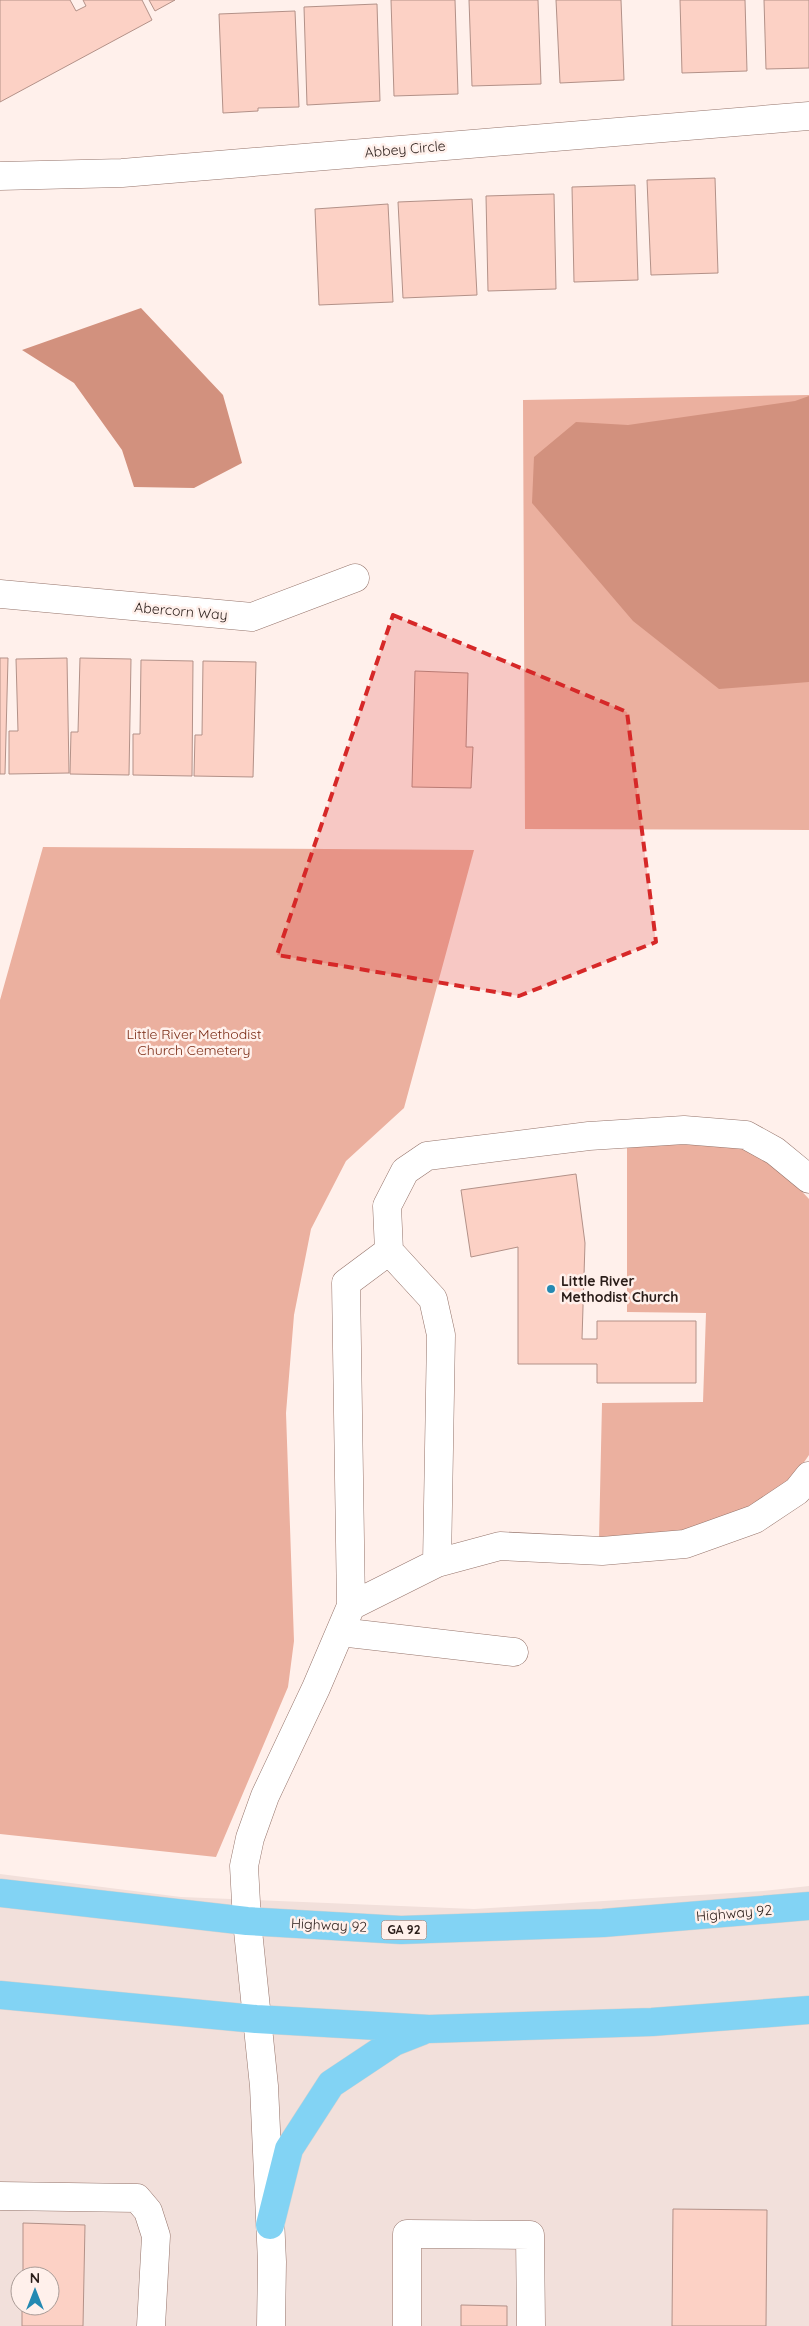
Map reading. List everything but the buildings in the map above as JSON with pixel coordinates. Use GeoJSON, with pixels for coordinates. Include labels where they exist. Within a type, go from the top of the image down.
{"type":"FeatureCollection","features":[{"type":"Feature","properties":{"kind":"main road","name":"Highway 92"},"geometry":{"type":"LineString","coordinates":[[0,1893],[247,1921],[410,1930],[603,1923],[809,1906]]}},
{"type":"Feature","properties":{"kind":"main road"},"geometry":{"type":"LineString","coordinates":[[0,1995],[256,2020],[429,2029],[652,2022],[809,2010]]}},
{"type":"Feature","properties":{"kind":"main road"},"geometry":{"type":"LineString","coordinates":[[270,2225],[289,2149],[332,2084],[394,2042],[429,2029]]}},
{"type":"Feature","properties":{"kind":"street","name":"Abbey Circle"},"geometry":{"type":"LineString","coordinates":[[0,176],[122,174],[809,116]]}},
{"type":"Feature","properties":{"kind":"street","name":"Abercorn Way"},"geometry":{"type":"LineString","coordinates":[[0,594],[252,617],[355,578]]}},
{"type":"Feature","properties":{"kind":"street"},"geometry":{"type":"LineString","coordinates":[[437,1562],[441,1335],[433,1299],[389,1251],[387,1206],[405,1171],[427,1156],[589,1136],[684,1130],[746,1135],[775,1151],[809,1179]]}},
{"type":"Feature","properties":{"kind":"street"},"geometry":{"type":"LineString","coordinates":[[271,2326],[270,2225],[264,2086],[247,1921],[244,1866],[250,1838],[265,1796],[316,1688],[351,1606],[346,1283],[389,1251]]}},
{"type":"Feature","properties":{"kind":"street"},"geometry":{"type":"LineString","coordinates":[[351,1606],[437,1562],[500,1546],[602,1551],[685,1544],[755,1519],[797,1491],[809,1476]]}},
{"type":"Feature","properties":{"kind":"street"},"geometry":{"type":"LineString","coordinates":[[340,1632],[514,1652]]}},
{"type":"Feature","properties":{"kind":"street"},"geometry":{"type":"LineString","coordinates":[[0,2196],[137,2198],[148,2211],[156,2236],[150,2326]]}},
{"type":"Feature","properties":{"kind":"street"},"geometry":{"type":"LineString","coordinates":[[407,2326],[407,2234],[417,2234],[530,2235],[531,2326]]}},
{"type":"Feature","properties":{"kind":"highlighted area"},"geometry":{"type":"Polygon","coordinates":[[[393,615],[627,712],[656,942],[519,996],[277,955],[393,615]]]}},
{"type":"Feature","properties":{"kind":"shaded area"},"geometry":{"type":"Polygon","coordinates":[[[141,308],[223,395],[242,463],[194,488],[134,487],[122,450],[74,383],[22,350],[141,308]]]}},
{"type":"Feature","properties":{"kind":"shaded area"},"geometry":{"type":"Polygon","coordinates":[[[809,396],[809,682],[719,689],[633,621],[532,503],[534,457],[576,422],[628,425],[795,401],[809,396]]]}},
{"type":"Feature","properties":{"kind":"shaded area"},"geometry":{"type":"Polygon","coordinates":[[[0,1874],[181,1897],[474,1909],[763,1891],[809,1886],[809,2326],[0,2326],[0,1874]]]}},
{"type":"Feature","properties":{"kind":"green space"},"geometry":{"type":"Polygon","coordinates":[[[809,395],[809,830],[525,829],[523,400],[809,395]]]}},
{"type":"Feature","properties":{"kind":"green space","name":"Little River Methodist Church Cemetery"},"geometry":{"type":"Polygon","coordinates":[[[43,847],[474,850],[404,1108],[346,1161],[311,1229],[294,1315],[286,1413],[294,1641],[288,1687],[216,1857],[0,1834],[0,1000],[43,847]]]}},
{"type":"Feature","properties":{"kind":"green space"},"geometry":{"type":"Polygon","coordinates":[[[691,1139],[748,1147],[776,1164],[809,1199],[809,1455],[785,1490],[725,1524],[662,1539],[599,1540],[602,1403],[703,1402],[706,1313],[627,1312],[627,1144],[691,1139]]]}},
{"type":"Feature","properties":{"kind":"place","name":"Little River Methodist Church"},"geometry":{"type":"Point","coordinates":[551,1289]}}]}
